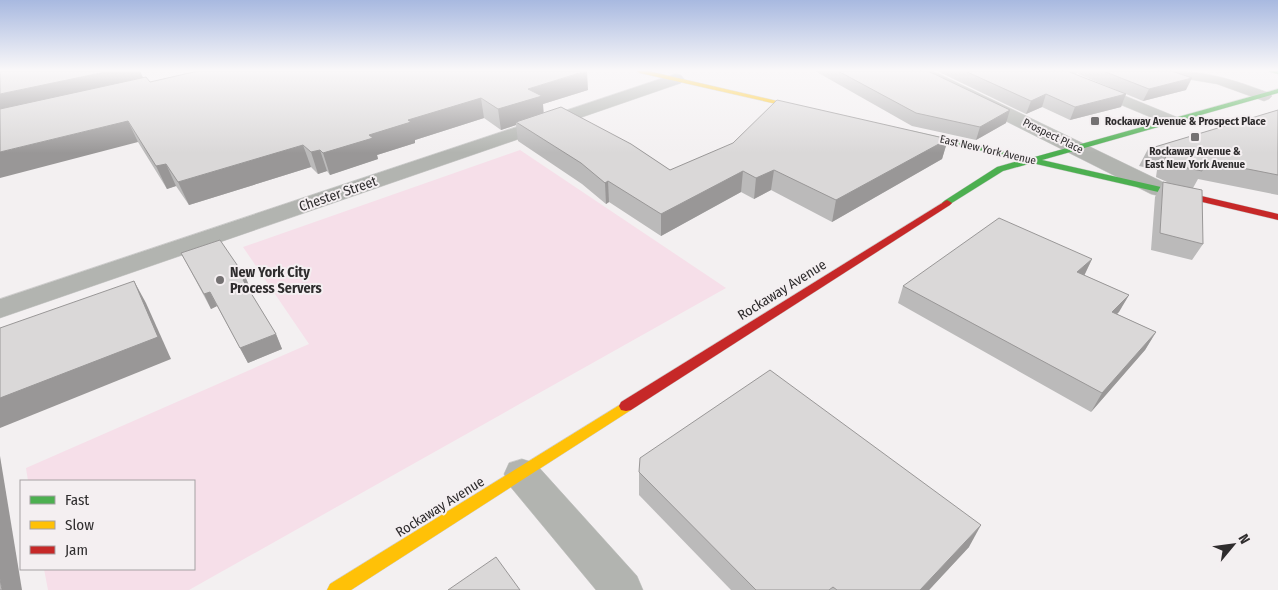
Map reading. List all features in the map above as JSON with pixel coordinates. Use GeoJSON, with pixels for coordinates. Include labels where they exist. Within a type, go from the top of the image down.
{"type":"FeatureCollection","features":[{"type":"Feature","properties":{"kind":"main road"},"geometry":{"type":"LineString","coordinates":[[760,99],[828,114]]}},
{"type":"Feature","properties":{"kind":"main road","name":"Rockaway Avenue"},"geometry":{"type":"LineString","coordinates":[[336,590],[522,474],[1000,169],[1255,99]]}},
{"type":"Feature","properties":{"kind":"main road","name":"East New York Avenue"},"geometry":{"type":"LineString","coordinates":[[904,131],[1278,217]]}},
{"type":"Feature","properties":{"kind":"street","name":"Chester Street"},"geometry":{"type":"LineString","coordinates":[[0,309],[618,99]]}},
{"type":"Feature","properties":{"kind":"street","name":"Prospect Place"},"geometry":{"type":"LineString","coordinates":[[976,99],[1159,189]]}},
{"type":"Feature","properties":{"kind":"street"},"geometry":{"type":"LineString","coordinates":[[522,474],[622,590]]}},
{"type":"Feature","properties":{"kind":"lane"},"geometry":{"type":"LineString","coordinates":[[1119,99],[1173,121]]}},
{"type":"Feature","properties":{"kind":"shaded area"},"geometry":{"type":"Polygon","coordinates":[[[520,150],[726,288],[189,590],[48,590],[44,570],[195,570],[195,480],[28,480],[26,468],[309,344],[243,247],[520,150]]]}},
{"type":"Feature","properties":{"kind":"building"},"geometry":{"type":"Polygon","coordinates":[[[48,99],[479,99],[408,120],[411,122],[369,135],[373,138],[323,153],[320,150],[311,152],[303,145],[178,182],[166,164],[156,166],[128,121],[0,152],[0,109],[48,99]]]}},
{"type":"Feature","properties":{"kind":"building"},"geometry":{"type":"Polygon","coordinates":[[[482,99],[533,99],[498,109],[482,99]]]}},
{"type":"Feature","properties":{"kind":"building"},"geometry":{"type":"Polygon","coordinates":[[[889,99],[986,99],[1010,110],[980,127],[916,113],[889,99]]]}},
{"type":"Feature","properties":{"kind":"building"},"geometry":{"type":"Polygon","coordinates":[[[1056,99],[1108,99],[1075,107],[1056,99]]]}},
{"type":"Feature","properties":{"kind":"building"},"geometry":{"type":"Polygon","coordinates":[[[777,100],[948,139],[836,200],[774,170],[756,178],[743,171],[661,214],[608,181],[605,183],[581,163],[516,122],[561,107],[631,144],[670,170],[733,143],[777,100]]]}},
{"type":"Feature","properties":{"kind":"building"},"geometry":{"type":"Polygon","coordinates":[[[1278,110],[1278,175],[1202,160],[1202,171],[1178,166],[1165,160],[1166,153],[1148,149],[1278,110]]]}},
{"type":"Feature","properties":{"kind":"building"},"geometry":{"type":"Polygon","coordinates":[[[1163,182],[1202,190],[1203,244],[1160,233],[1163,182]]]}},
{"type":"Feature","properties":{"kind":"building"},"geometry":{"type":"Polygon","coordinates":[[[999,218],[1092,259],[1077,272],[1129,295],[1112,312],[1156,332],[1102,393],[903,286],[999,218]]]}},
{"type":"Feature","properties":{"kind":"building"},"geometry":{"type":"Polygon","coordinates":[[[220,240],[246,278],[243,280],[276,334],[240,348],[210,292],[204,294],[181,253],[220,240]]]}},
{"type":"Feature","properties":{"kind":"building"},"geometry":{"type":"Polygon","coordinates":[[[134,281],[158,337],[0,398],[0,328],[134,281]]]}},
{"type":"Feature","properties":{"kind":"building"},"geometry":{"type":"Polygon","coordinates":[[[770,370],[981,525],[920,590],[837,590],[833,587],[829,590],[756,590],[639,472],[640,458],[770,370]]]}},
{"type":"Feature","properties":{"kind":"building"},"geometry":{"type":"Polygon","coordinates":[[[496,557],[520,590],[448,590],[496,557]]]}},
{"type":"Feature","properties":{"kind":"traffic: fast"},"geometry":{"type":"LineString","coordinates":[[947,203],[1000,169],[1251,99]]}},
{"type":"Feature","properties":{"kind":"traffic: fast"},"geometry":{"type":"LineString","coordinates":[[912,133],[1180,194]]}},
{"type":"Feature","properties":{"kind":"traffic: slow"},"geometry":{"type":"LineString","coordinates":[[761,99],[812,110]]}},
{"type":"Feature","properties":{"kind":"traffic: slow"},"geometry":{"type":"LineString","coordinates":[[336,590],[626,406]]}},
{"type":"Feature","properties":{"kind":"traffic: jam"},"geometry":{"type":"LineString","coordinates":[[1180,194],[1278,217]]}},
{"type":"Feature","properties":{"kind":"traffic: jam"},"geometry":{"type":"LineString","coordinates":[[626,406],[947,203]]}},
{"type":"Feature","properties":{"kind":"place","name":"Rockaway Avenue & Prospect Place"},"geometry":{"type":"Point","coordinates":[1095,121]}},
{"type":"Feature","properties":{"kind":"place","name":"Rockaway Avenue & East New York Avenue"},"geometry":{"type":"Point","coordinates":[1195,137]}},
{"type":"Feature","properties":{"kind":"place","name":"New York City Process Servers"},"geometry":{"type":"Point","coordinates":[220,280]}}]}
